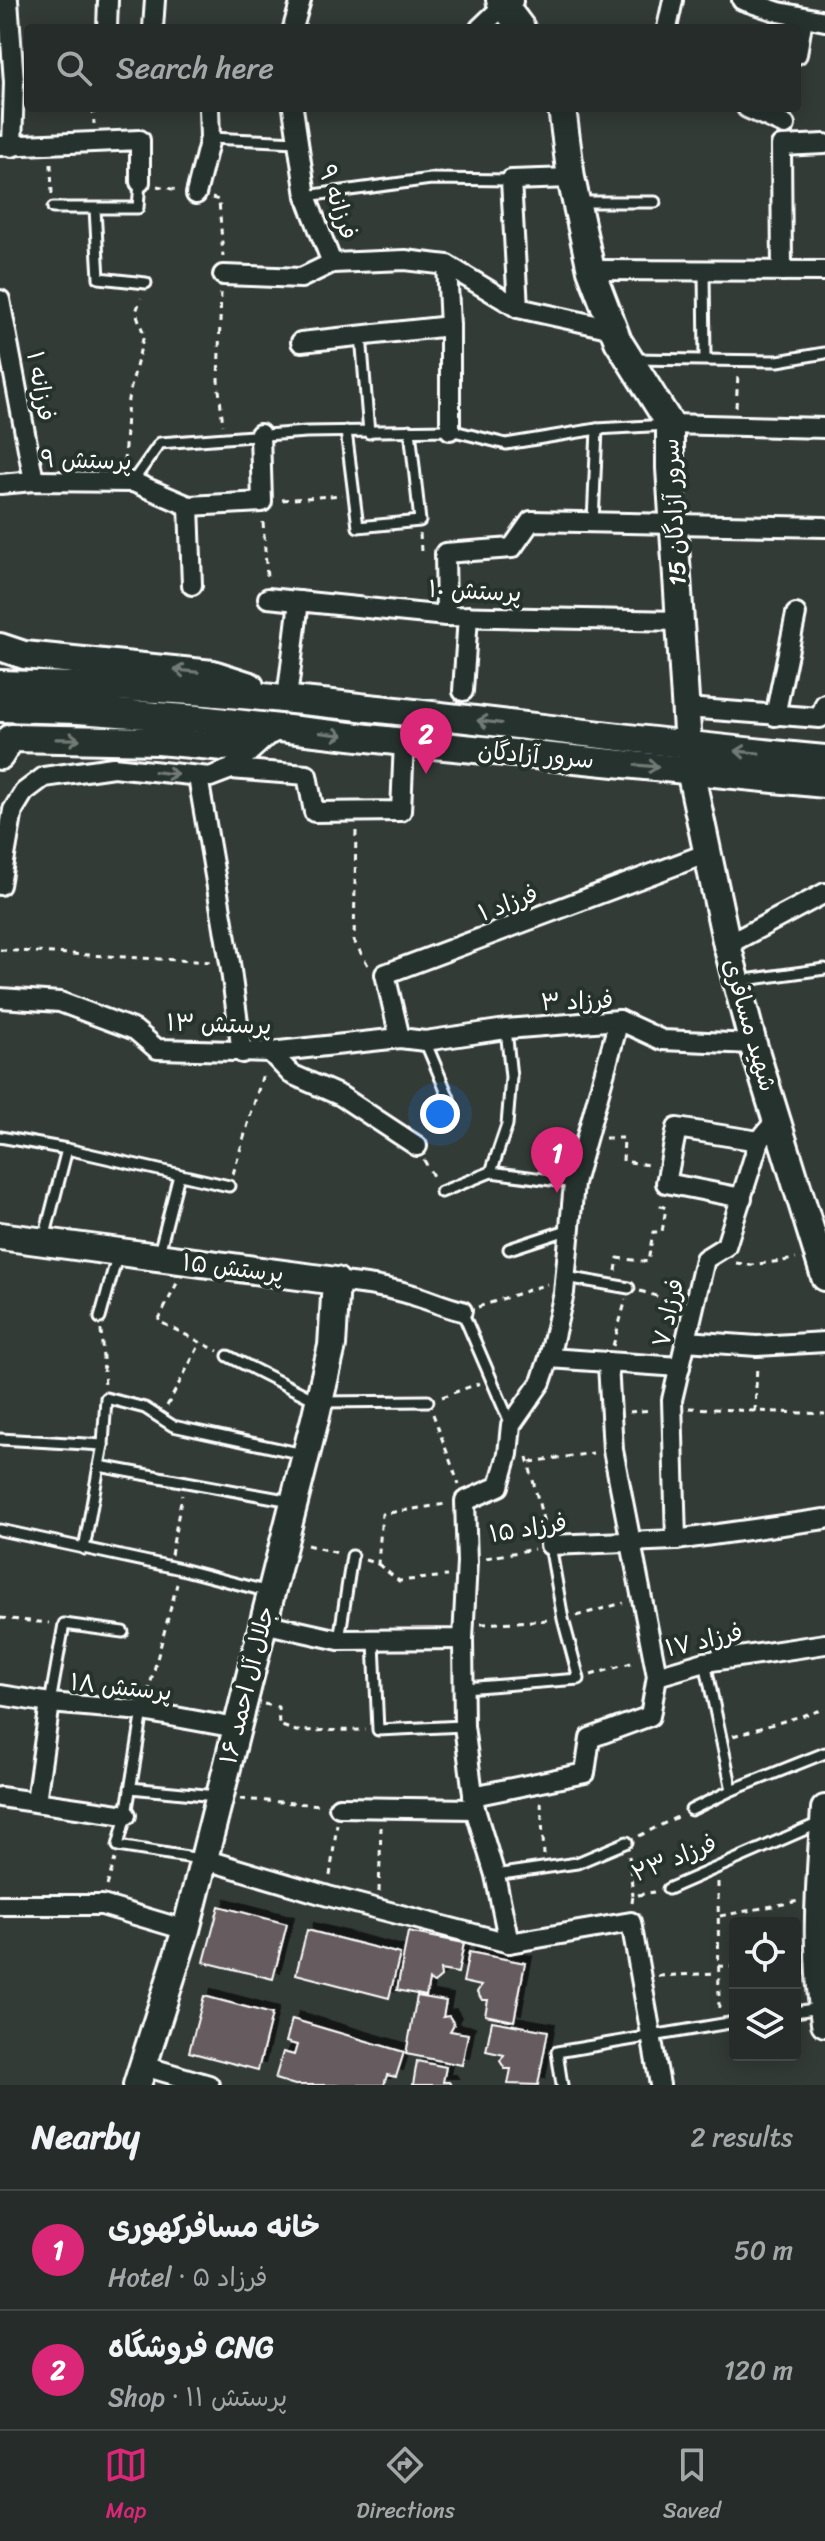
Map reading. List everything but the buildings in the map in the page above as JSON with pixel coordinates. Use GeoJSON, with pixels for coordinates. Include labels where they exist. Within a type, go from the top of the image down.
{"type":"FeatureCollection","features":[{"type":"Feature","properties":{"kind":"street"},"geometry":{"type":"LineString","coordinates":[[8,0],[5,38],[14,82],[6,147],[140,140],[140,182]]}},
{"type":"Feature","properties":{"kind":"street"},"geometry":{"type":"LineString","coordinates":[[107,24],[108,0]]}},
{"type":"Feature","properties":{"kind":"street"},"geometry":{"type":"LineString","coordinates":[[153,24],[155,0]]}},
{"type":"Feature","properties":{"kind":"street"},"geometry":{"type":"LineString","coordinates":[[294,24],[301,0]]}},
{"type":"Feature","properties":{"kind":"street"},"geometry":{"type":"LineString","coordinates":[[668,24],[673,0]]}},
{"type":"Feature","properties":{"kind":"street"},"geometry":{"type":"LineString","coordinates":[[742,0],[780,6],[803,17],[825,21]]}},
{"type":"Feature","properties":{"kind":"street"},"geometry":{"type":"LineString","coordinates":[[484,24],[506,2],[519,24]]}},
{"type":"Feature","properties":{"kind":"street"},"geometry":{"type":"LineString","coordinates":[[801,29],[803,17]]}},
{"type":"Feature","properties":{"kind":"street"},"geometry":{"type":"LineString","coordinates":[[196,194],[210,138],[209,112]]}},
{"type":"Feature","properties":{"kind":"street","name":"فرزانه ۹"},"geometry":{"type":"LineString","coordinates":[[293,112],[306,196],[332,263]]}},
{"type":"Feature","properties":{"kind":"street","name":"سرور آزادگان 15"},"geometry":{"type":"LineString","coordinates":[[563,112],[574,190],[591,270],[627,359],[670,424],[689,758]]}},
{"type":"Feature","properties":{"kind":"street"},"geometry":{"type":"LineString","coordinates":[[782,271],[781,146],[786,116]]}},
{"type":"Feature","properties":{"kind":"street"},"geometry":{"type":"LineString","coordinates":[[781,146],[825,144]]}},
{"type":"Feature","properties":{"kind":"street"},"geometry":{"type":"LineString","coordinates":[[518,308],[511,180],[574,190]]}},
{"type":"Feature","properties":{"kind":"street"},"geometry":{"type":"LineString","coordinates":[[223,275],[301,278],[332,263],[405,260],[447,265],[518,308],[613,329]]}},
{"type":"Feature","properties":{"kind":"street"},"geometry":{"type":"LineString","coordinates":[[447,265],[450,430]]}},
{"type":"Feature","properties":{"kind":"street"},"geometry":{"type":"LineString","coordinates":[[591,270],[825,271]]}},
{"type":"Feature","properties":{"kind":"street","name":"فرزانه ۱"},"geometry":{"type":"LineString","coordinates":[[0,300],[34,481]]}},
{"type":"Feature","properties":{"kind":"street"},"geometry":{"type":"LineString","coordinates":[[301,342],[450,326]]}},
{"type":"Feature","properties":{"kind":"street"},"geometry":{"type":"LineString","coordinates":[[670,424],[825,428]]}},
{"type":"Feature","properties":{"kind":"street"},"geometry":{"type":"LineString","coordinates":[[260,434],[262,502]]}},
{"type":"Feature","properties":{"kind":"street","name":"پرستش ۹"},"geometry":{"type":"LineString","coordinates":[[0,484],[34,481],[128,482],[189,506],[262,502]]}},
{"type":"Feature","properties":{"kind":"street"},"geometry":{"type":"LineString","coordinates":[[189,506],[192,585]]}},
{"type":"Feature","properties":{"kind":"street"},"geometry":{"type":"LineString","coordinates":[[446,616],[445,553],[512,548],[531,521],[825,527]]}},
{"type":"Feature","properties":{"kind":"street","name":"پرستش ۱۰"},"geometry":{"type":"LineString","coordinates":[[268,598],[446,616],[680,621]]}},
{"type":"Feature","properties":{"kind":"street"},"geometry":{"type":"LineString","coordinates":[[0,647],[24,655],[213,674],[287,699],[299,601]]}},
{"type":"Feature","properties":{"kind":"street"},"geometry":{"type":"LineString","coordinates":[[775,716],[796,614]]}},
{"type":"Feature","properties":{"kind":"street"},"geometry":{"type":"LineString","coordinates":[[463,691],[468,616]]}},
{"type":"Feature","properties":{"kind":"street","name":"سرور آزادگان"},"geometry":{"type":"LineString","coordinates":[[0,684],[202,692],[287,699],[689,758],[825,784]]}},
{"type":"Feature","properties":{"kind":"street"},"geometry":{"type":"LineString","coordinates":[[686,708],[820,718],[825,704]]}},
{"type":"Feature","properties":{"kind":"street","name":"سرور آزادگان"},"geometry":{"type":"LineString","coordinates":[[0,708],[199,719],[404,742],[689,758],[825,759]]}},
{"type":"Feature","properties":{"kind":"street"},"geometry":{"type":"LineString","coordinates":[[4,743],[158,741],[224,747],[278,728]]}},
{"type":"Feature","properties":{"kind":"street"},"geometry":{"type":"LineString","coordinates":[[0,885],[13,810],[24,792],[44,777],[113,767],[210,777],[231,769],[278,728]]}},
{"type":"Feature","properties":{"kind":"street"},"geometry":{"type":"LineString","coordinates":[[231,769],[307,775],[314,812],[401,811],[404,742]]}},
{"type":"Feature","properties":{"kind":"street","name":"شهید مسافری"},"geometry":{"type":"LineString","coordinates":[[689,758],[727,945],[753,1044],[823,1259]]}},
{"type":"Feature","properties":{"kind":"street"},"geometry":{"type":"LineString","coordinates":[[198,777],[242,1053]]}},
{"type":"Feature","properties":{"kind":"street","name":"فرزاد ۱"},"geometry":{"type":"LineString","coordinates":[[385,974],[708,853]]}},
{"type":"Feature","properties":{"kind":"street"},"geometry":{"type":"LineString","coordinates":[[727,945],[825,893]]}},
{"type":"Feature","properties":{"kind":"street"},"geometry":{"type":"LineString","coordinates":[[385,974],[400,1038]]}},
{"type":"Feature","properties":{"kind":"street","name":"پرستش ۱۳"},"geometry":{"type":"LineString","coordinates":[[0,998],[60,1002],[135,1030],[157,1049],[270,1052],[400,1038]]}},
{"type":"Feature","properties":{"kind":"street"},"geometry":{"type":"LineString","coordinates":[[467,1568],[465,1501],[499,1486],[508,1454],[511,1425],[541,1382],[549,1358],[566,1277],[574,1183],[619,1020]]}},
{"type":"Feature","properties":{"kind":"street","name":"فرزاد ۳"},"geometry":{"type":"LineString","coordinates":[[400,1038],[425,1041],[506,1029],[619,1020],[662,1040],[753,1044]]}},
{"type":"Feature","properties":{"kind":"street"},"geometry":{"type":"LineString","coordinates":[[270,1052],[291,1074],[341,1096],[417,1146]]}},
{"type":"Feature","properties":{"kind":"street","name":"فرزاد ۷"},"geometry":{"type":"LineString","coordinates":[[676,1540],[672,1400],[705,1259],[726,1246],[759,1141],[777,1119]]}},
{"type":"Feature","properties":{"kind":"street"},"geometry":{"type":"LineString","coordinates":[[742,1198],[667,1175],[677,1128],[759,1141]]}},
{"type":"Feature","properties":{"kind":"street","name":"پرستش ۱۵"},"geometry":{"type":"LineString","coordinates":[[0,1236],[378,1286],[462,1311]]}},
{"type":"Feature","properties":{"kind":"street","name":"جلال آل احمد ۱۶"},"geometry":{"type":"LineString","coordinates":[[140,2075],[186,1930],[306,1455],[332,1346],[336,1281]]}},
{"type":"Feature","properties":{"kind":"street"},"geometry":{"type":"LineString","coordinates":[[686,1341],[757,1346],[825,1342]]}},
{"type":"Feature","properties":{"kind":"street"},"geometry":{"type":"LineString","coordinates":[[549,1358],[680,1367]]}},
{"type":"Feature","properties":{"kind":"street"},"geometry":{"type":"LineString","coordinates":[[608,1364],[613,1450],[628,1540],[657,1676]]}},
{"type":"Feature","properties":{"kind":"street","name":"فرزاد ۱۵"},"geometry":{"type":"LineString","coordinates":[[550,1545],[676,1540],[825,1519]]}},
{"type":"Feature","properties":{"kind":"street","name":"فرزاد ۱۵"},"geometry":{"type":"LineString","coordinates":[[467,1568],[463,1639],[464,1726],[474,1803]]}},
{"type":"Feature","properties":{"kind":"street"},"geometry":{"type":"LineString","coordinates":[[263,1623],[339,1640],[463,1639]]}},
{"type":"Feature","properties":{"kind":"street","name":"فرزاد ۱۷"},"geometry":{"type":"LineString","coordinates":[[339,1807],[474,1803],[585,1773],[590,1738],[650,1716],[657,1676],[705,1662],[825,1644]]}},
{"type":"Feature","properties":{"kind":"street","name":"پرستش ۱۸"},"geometry":{"type":"LineString","coordinates":[[0,1695],[143,1711],[236,1728]]}},
{"type":"Feature","properties":{"kind":"street"},"geometry":{"type":"LineString","coordinates":[[36,1801],[50,1703]]}},
{"type":"Feature","properties":{"kind":"street"},"geometry":{"type":"LineString","coordinates":[[0,1797],[126,1815]]}},
{"type":"Feature","properties":{"kind":"street"},"geometry":{"type":"LineString","coordinates":[[474,1803],[495,1875],[509,1943]]}},
{"type":"Feature","properties":{"kind":"street"},"geometry":{"type":"LineString","coordinates":[[824,2015],[818,1973],[825,1809]]}},
{"type":"Feature","properties":{"kind":"street","name":"فرزاد ۲۳"},"geometry":{"type":"LineString","coordinates":[[203,1859],[328,1896],[509,1943],[631,1922]]}},
{"type":"Feature","properties":{"kind":"street"},"geometry":{"type":"LineString","coordinates":[[0,1905],[102,1905],[186,1930]]}},
{"type":"Feature","properties":{"kind":"street"},"geometry":{"type":"LineString","coordinates":[[631,1922],[660,2085]]}},
{"type":"Feature","properties":{"kind":"street"},"geometry":{"type":"LineString","coordinates":[[140,2075],[209,2085]]}},
{"type":"Feature","properties":{"kind":"lane"},"geometry":{"type":"LineString","coordinates":[[210,138],[297,142]]}},
{"type":"Feature","properties":{"kind":"lane"},"geometry":{"type":"LineString","coordinates":[[306,196],[431,179],[511,180]]}},
{"type":"Feature","properties":{"kind":"lane"},"geometry":{"type":"LineString","coordinates":[[53,208],[138,208],[140,182]]}},
{"type":"Feature","properties":{"kind":"lane"},"geometry":{"type":"LineString","coordinates":[[574,190],[655,202]]}},
{"type":"Feature","properties":{"kind":"lane"},"geometry":{"type":"LineString","coordinates":[[95,209],[99,278],[146,283]]}},
{"type":"Feature","properties":{"kind":"lane"},"geometry":{"type":"LineString","coordinates":[[704,271],[705,359]]}},
{"type":"Feature","properties":{"kind":"lane"},"geometry":{"type":"LineString","coordinates":[[361,335],[369,433]]}},
{"type":"Feature","properties":{"kind":"lane"},"geometry":{"type":"LineString","coordinates":[[627,359],[778,361],[825,353]]}},
{"type":"Feature","properties":{"kind":"lane"},"geometry":{"type":"LineString","coordinates":[[128,482],[160,443],[260,434],[450,430],[506,444],[597,429],[670,424]]}},
{"type":"Feature","properties":{"kind":"lane"},"geometry":{"type":"LineString","coordinates":[[593,523],[597,429]]}},
{"type":"Feature","properties":{"kind":"lane"},"geometry":{"type":"LineString","coordinates":[[346,431],[358,527],[420,521],[410,430]]}},
{"type":"Feature","properties":{"kind":"lane"},"geometry":{"type":"LineString","coordinates":[[738,981],[825,969]]}},
{"type":"Feature","properties":{"kind":"lane"},"geometry":{"type":"LineString","coordinates":[[491,1172],[507,1125],[511,1077],[506,1029]]}},
{"type":"Feature","properties":{"kind":"lane"},"geometry":{"type":"LineString","coordinates":[[425,1041],[449,1098]]}},
{"type":"Feature","properties":{"kind":"lane"},"geometry":{"type":"LineString","coordinates":[[0,1137],[229,1186]]}},
{"type":"Feature","properties":{"kind":"lane"},"geometry":{"type":"LineString","coordinates":[[43,1243],[67,1149]]}},
{"type":"Feature","properties":{"kind":"lane"},"geometry":{"type":"LineString","coordinates":[[441,1192],[491,1172],[574,1183]]}},
{"type":"Feature","properties":{"kind":"lane"},"geometry":{"type":"LineString","coordinates":[[158,1259],[179,1175]]}},
{"type":"Feature","properties":{"kind":"lane"},"geometry":{"type":"LineString","coordinates":[[509,1249],[570,1229]]}},
{"type":"Feature","properties":{"kind":"lane"},"geometry":{"type":"LineString","coordinates":[[100,1318],[118,1253]]}},
{"type":"Feature","properties":{"kind":"lane"},"geometry":{"type":"LineString","coordinates":[[566,1277],[629,1288]]}},
{"type":"Feature","properties":{"kind":"lane"},"geometry":{"type":"LineString","coordinates":[[462,1311],[511,1425]]}},
{"type":"Feature","properties":{"kind":"lane"},"geometry":{"type":"LineString","coordinates":[[228,1356],[319,1402],[428,1401]]}},
{"type":"Feature","properties":{"kind":"lane"},"geometry":{"type":"LineString","coordinates":[[84,1549],[103,1445],[106,1398],[145,1408],[173,1426],[306,1455]]}},
{"type":"Feature","properties":{"kind":"lane"},"geometry":{"type":"LineString","coordinates":[[0,1439],[103,1445]]}},
{"type":"Feature","properties":{"kind":"lane"},"geometry":{"type":"LineString","coordinates":[[99,1466],[294,1502]]}},
{"type":"Feature","properties":{"kind":"lane"},"geometry":{"type":"LineString","coordinates":[[0,1530],[181,1569],[270,1593]]}},
{"type":"Feature","properties":{"kind":"lane"},"geometry":{"type":"LineString","coordinates":[[464,1688],[579,1679],[563,1619],[550,1545]]}},
{"type":"Feature","properties":{"kind":"lane"},"geometry":{"type":"LineString","coordinates":[[339,1640],[352,1556]]}},
{"type":"Feature","properties":{"kind":"lane"},"geometry":{"type":"LineString","coordinates":[[50,1703],[64,1624],[123,1632]]}},
{"type":"Feature","properties":{"kind":"lane"},"geometry":{"type":"LineString","coordinates":[[374,1642],[378,1730],[464,1726]]}},
{"type":"Feature","properties":{"kind":"lane"},"geometry":{"type":"LineString","coordinates":[[705,1662],[732,1790]]}},
{"type":"Feature","properties":{"kind":"lane"},"geometry":{"type":"LineString","coordinates":[[143,1711],[118,1846],[203,1859]]}},
{"type":"Feature","properties":{"kind":"lane"},"geometry":{"type":"LineString","coordinates":[[691,1810],[825,1753]]}},
{"type":"Feature","properties":{"kind":"lane"},"geometry":{"type":"LineString","coordinates":[[130,1788],[220,1797]]}},
{"type":"Feature","properties":{"kind":"lane","name":"فرزاد ۲۳"},"geometry":{"type":"LineString","coordinates":[[668,1889],[824,1821]]}},
{"type":"Feature","properties":{"kind":"lane"},"geometry":{"type":"LineString","coordinates":[[495,1875],[577,1863],[627,1842]]}},
{"type":"Feature","properties":{"kind":"lane"},"geometry":{"type":"LineString","coordinates":[[801,2013],[824,2015]]}},
{"type":"Feature","properties":{"kind":"lane"},"geometry":{"type":"LineString","coordinates":[[562,2085],[557,2052],[729,2023]]}},
{"type":"Feature","properties":{"kind":"path"},"geometry":{"type":"LineString","coordinates":[[51,144],[53,208]]}},
{"type":"Feature","properties":{"kind":"path"},"geometry":{"type":"LineString","coordinates":[[140,182],[219,200],[223,275],[218,366],[224,437]]}},
{"type":"Feature","properties":{"kind":"path"},"geometry":{"type":"LineString","coordinates":[[128,482],[128,399],[144,335],[136,312],[146,283]]}},
{"type":"Feature","properties":{"kind":"path"},"geometry":{"type":"LineString","coordinates":[[734,426],[740,359]]}},
{"type":"Feature","properties":{"kind":"path"},"geometry":{"type":"LineString","coordinates":[[268,598],[262,502],[354,494]]}},
{"type":"Feature","properties":{"kind":"path"},"geometry":{"type":"LineString","coordinates":[[420,521],[421,552],[445,553]]}},
{"type":"Feature","properties":{"kind":"path"},"geometry":{"type":"LineString","coordinates":[[356,811],[354,941],[368,967],[385,974]]}},
{"type":"Feature","properties":{"kind":"path"},"geometry":{"type":"LineString","coordinates":[[0,950],[230,963]]}},
{"type":"Feature","properties":{"kind":"path"},"geometry":{"type":"LineString","coordinates":[[229,1186],[270,1052]]}},
{"type":"Feature","properties":{"kind":"path"},"geometry":{"type":"LineString","coordinates":[[585,1138],[624,1138],[623,1161],[667,1175],[661,1206],[666,1208],[662,1232],[653,1232],[648,1262],[618,1258],[614,1284]]}},
{"type":"Feature","properties":{"kind":"path"},"geometry":{"type":"LineString","coordinates":[[417,1146],[441,1192]]}},
{"type":"Feature","properties":{"kind":"path"},"geometry":{"type":"LineString","coordinates":[[705,1259],[751,1265],[823,1259]]}},
{"type":"Feature","properties":{"kind":"path"},"geometry":{"type":"LineString","coordinates":[[188,1262],[158,1321],[228,1356]]}},
{"type":"Feature","properties":{"kind":"path"},"geometry":{"type":"LineString","coordinates":[[462,1311],[566,1277]]}},
{"type":"Feature","properties":{"kind":"path"},"geometry":{"type":"LineString","coordinates":[[608,1364],[629,1288],[694,1308]]}},
{"type":"Feature","properties":{"kind":"path"},"geometry":{"type":"LineString","coordinates":[[100,1318],[106,1398]]}},
{"type":"Feature","properties":{"kind":"path"},"geometry":{"type":"LineString","coordinates":[[161,1418],[201,1342]]}},
{"type":"Feature","properties":{"kind":"path"},"geometry":{"type":"LineString","coordinates":[[755,1412],[757,1346]]}},
{"type":"Feature","properties":{"kind":"path"},"geometry":{"type":"LineString","coordinates":[[382,1514],[465,1501],[428,1401],[491,1379]]}},
{"type":"Feature","properties":{"kind":"path"},"geometry":{"type":"LineString","coordinates":[[610,1414],[673,1408],[825,1414]]}},
{"type":"Feature","properties":{"kind":"path"},"geometry":{"type":"LineString","coordinates":[[511,1425],[530,1462],[550,1545]]}},
{"type":"Feature","properties":{"kind":"path"},"geometry":{"type":"LineString","coordinates":[[530,1462],[613,1450]]}},
{"type":"Feature","properties":{"kind":"path"},"geometry":{"type":"LineString","coordinates":[[168,1566],[185,1481]]}},
{"type":"Feature","properties":{"kind":"path","name":"فرزاد ۱۵"},"geometry":{"type":"LineString","coordinates":[[467,1568],[550,1545]]}},
{"type":"Feature","properties":{"kind":"path"},"geometry":{"type":"LineString","coordinates":[[378,1564],[399,1581],[467,1568]]}},
{"type":"Feature","properties":{"kind":"path"},"geometry":{"type":"LineString","coordinates":[[143,1711],[181,1569]]}},
{"type":"Feature","properties":{"kind":"path"},"geometry":{"type":"LineString","coordinates":[[0,1618],[64,1624]]}},
{"type":"Feature","properties":{"kind":"path"},"geometry":{"type":"LineString","coordinates":[[579,1679],[653,1656]]}},
{"type":"Feature","properties":{"kind":"path"},"geometry":{"type":"LineString","coordinates":[[245,1698],[278,1707],[279,1725],[296,1731],[378,1730]]}},
{"type":"Feature","properties":{"kind":"path"},"geometry":{"type":"LineString","coordinates":[[721,1740],[825,1709]]}},
{"type":"Feature","properties":{"kind":"path"},"geometry":{"type":"LineString","coordinates":[[539,1783],[544,1868]]}},
{"type":"Feature","properties":{"kind":"path"},"geometry":{"type":"LineString","coordinates":[[220,1797],[339,1807],[328,1896]]}},
{"type":"Feature","properties":{"kind":"path"},"geometry":{"type":"LineString","coordinates":[[378,1908],[382,1808]]}},
{"type":"Feature","properties":{"kind":"path"},"geometry":{"type":"LineString","coordinates":[[633,1896],[627,1842],[691,1810]]}},
{"type":"Feature","properties":{"kind":"path"},"geometry":{"type":"LineString","coordinates":[[102,1905],[118,1846]]}},
{"type":"Feature","properties":{"kind":"path"},"geometry":{"type":"LineString","coordinates":[[718,1867],[720,2025]]}},
{"type":"Feature","properties":{"kind":"path"},"geometry":{"type":"LineString","coordinates":[[719,1916],[821,1884]]}},
{"type":"Feature","properties":{"kind":"path","name":"فرزاد ۲۳"},"geometry":{"type":"LineString","coordinates":[[631,1922],[633,1896],[668,1889]]}},
{"type":"Feature","properties":{"kind":"path"},"geometry":{"type":"LineString","coordinates":[[718,1966],[729,1967]]}},
{"type":"Feature","properties":{"kind":"path"},"geometry":{"type":"LineString","coordinates":[[641,1978],[718,1973]]}},
{"type":"Feature","properties":{"kind":"place","name":"فروشگاه CNG"},"geometry":{"type":"Point","coordinates":[426,774]}},
{"type":"Feature","properties":{"kind":"place","name":"خانه مسافرکهوری"},"geometry":{"type":"Point","coordinates":[557,1193]}}]}
